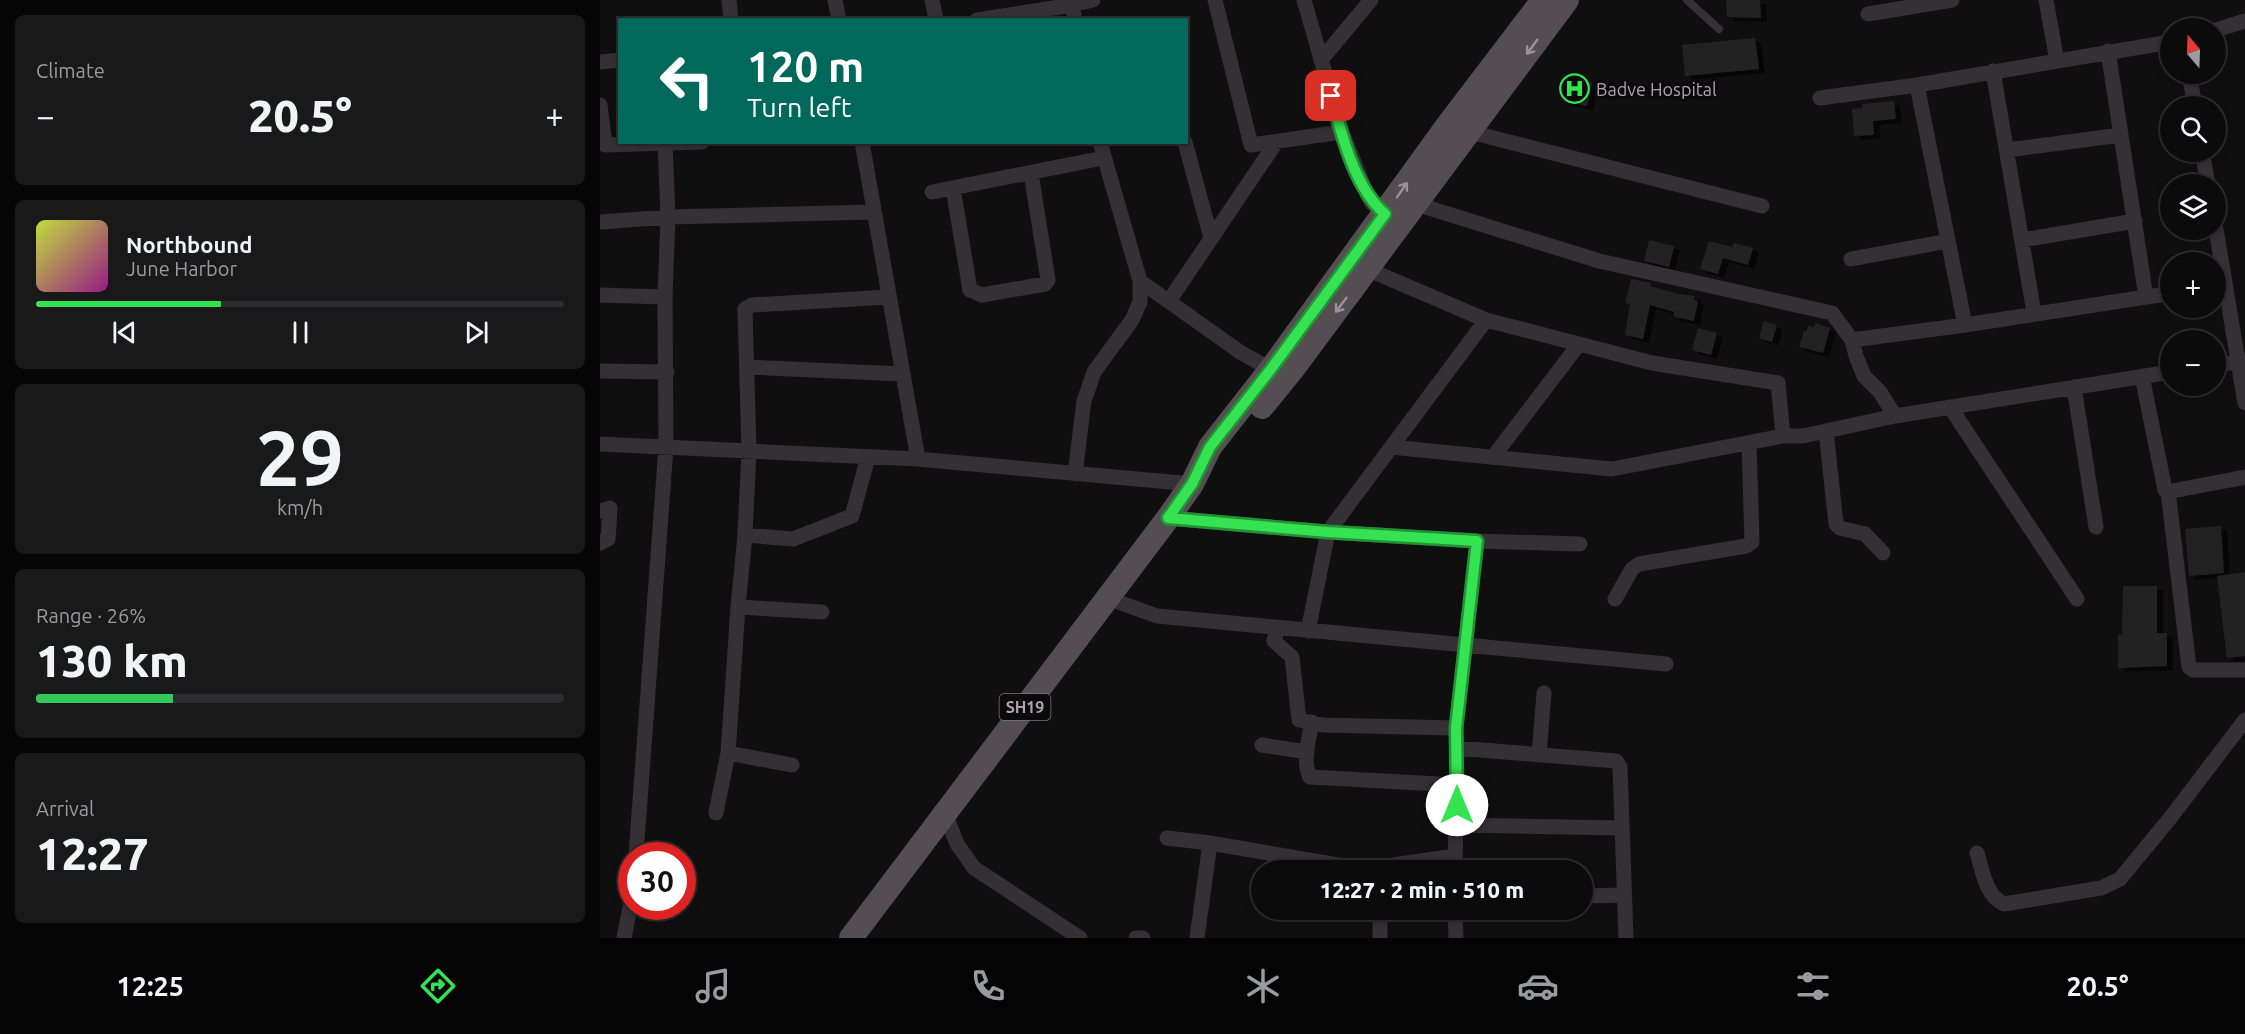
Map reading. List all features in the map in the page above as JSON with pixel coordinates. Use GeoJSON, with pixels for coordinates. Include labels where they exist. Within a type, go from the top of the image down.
{"type":"FeatureCollection","features":[{"type":"Feature","properties":{"kind":"main road","name":"SH19"},"geometry":{"type":"LineString","coordinates":[[851,938],[1195,480],[1222,457],[1278,374],[1458,129],[1543,0]]}},
{"type":"Feature","properties":{"kind":"main road","name":"SH19"},"geometry":{"type":"LineString","coordinates":[[1278,374],[1367,269],[1393,219],[1416,204],[1458,129],[1567,0]]}},
{"type":"Feature","properties":{"kind":"street"},"geometry":{"type":"LineString","coordinates":[[729,0],[731,18]]}},
{"type":"Feature","properties":{"kind":"street"},"geometry":{"type":"LineString","coordinates":[[835,0],[839,18]]}},
{"type":"Feature","properties":{"kind":"street"},"geometry":{"type":"LineString","coordinates":[[932,0],[936,18]]}},
{"type":"Feature","properties":{"kind":"street"},"geometry":{"type":"LineString","coordinates":[[993,18],[1073,8],[1093,0]]}},
{"type":"Feature","properties":{"kind":"street"},"geometry":{"type":"LineString","coordinates":[[1215,0],[1251,145],[1342,132]]}},
{"type":"Feature","properties":{"kind":"street"},"geometry":{"type":"LineString","coordinates":[[1304,0],[1342,132],[1367,194],[1372,202],[1393,219]]}},
{"type":"Feature","properties":{"kind":"street"},"geometry":{"type":"LineString","coordinates":[[1321,60],[1371,0]]}},
{"type":"Feature","properties":{"kind":"street"},"geometry":{"type":"LineString","coordinates":[[1868,14],[1952,0]]}},
{"type":"Feature","properties":{"kind":"street"},"geometry":{"type":"LineString","coordinates":[[2046,0],[2057,61]]}},
{"type":"Feature","properties":{"kind":"street"},"geometry":{"type":"LineString","coordinates":[[2226,27],[2245,21]]}},
{"type":"Feature","properties":{"kind":"street"},"geometry":{"type":"LineString","coordinates":[[1820,98],[1917,85],[2160,43]]}},
{"type":"Feature","properties":{"kind":"street"},"geometry":{"type":"LineString","coordinates":[[2108,51],[2146,297]]}},
{"type":"Feature","properties":{"kind":"street"},"geometry":{"type":"LineString","coordinates":[[600,62],[618,60]]}},
{"type":"Feature","properties":{"kind":"street"},"geometry":{"type":"LineString","coordinates":[[1993,71],[2034,313]]}},
{"type":"Feature","properties":{"kind":"street"},"geometry":{"type":"LineString","coordinates":[[1917,85],[1965,325]]}},
{"type":"Feature","properties":{"kind":"street"},"geometry":{"type":"LineString","coordinates":[[600,105],[605,145],[635,144]]}},
{"type":"Feature","properties":{"kind":"street"},"geometry":{"type":"LineString","coordinates":[[1458,129],[1762,206]]}},
{"type":"Feature","properties":{"kind":"street"},"geometry":{"type":"LineString","coordinates":[[2007,150],[2121,135]]}},
{"type":"Feature","properties":{"kind":"street"},"geometry":{"type":"LineString","coordinates":[[1169,301],[1276,141]]}},
{"type":"Feature","properties":{"kind":"street"},"geometry":{"type":"LineString","coordinates":[[637,842],[666,447],[665,297],[668,217],[665,144]]}},
{"type":"Feature","properties":{"kind":"street"},"geometry":{"type":"LineString","coordinates":[[862,144],[918,459]]}},
{"type":"Feature","properties":{"kind":"street"},"geometry":{"type":"LineString","coordinates":[[1075,474],[1084,401],[1094,372],[1132,320],[1140,302],[1140,281],[1100,144]]}},
{"type":"Feature","properties":{"kind":"street"},"geometry":{"type":"LineString","coordinates":[[1186,144],[1211,238]]}},
{"type":"Feature","properties":{"kind":"street"},"geometry":{"type":"LineString","coordinates":[[932,192],[1103,158]]}},
{"type":"Feature","properties":{"kind":"street"},"geometry":{"type":"LineString","coordinates":[[954,188],[970,290],[982,295],[1045,284],[1048,280],[1031,173]]}},
{"type":"Feature","properties":{"kind":"street"},"geometry":{"type":"LineString","coordinates":[[1416,204],[1599,261],[1832,313],[1852,340],[1864,376],[1880,392],[1895,416]]}},
{"type":"Feature","properties":{"kind":"street"},"geometry":{"type":"LineString","coordinates":[[600,222],[668,217],[874,212]]}},
{"type":"Feature","properties":{"kind":"street"},"geometry":{"type":"LineString","coordinates":[[2022,240],[2134,221]]}},
{"type":"Feature","properties":{"kind":"street"},"geometry":{"type":"LineString","coordinates":[[1851,259],[1948,242]]}},
{"type":"Feature","properties":{"kind":"street"},"geometry":{"type":"LineString","coordinates":[[1367,269],[1486,320],[1652,363],[1778,383],[1783,436]]}},
{"type":"Feature","properties":{"kind":"street"},"geometry":{"type":"LineString","coordinates":[[1140,281],[1240,352],[1278,374]]}},
{"type":"Feature","properties":{"kind":"street"},"geometry":{"type":"LineString","coordinates":[[600,295],[665,297]]}},
{"type":"Feature","properties":{"kind":"street"},"geometry":{"type":"LineString","coordinates":[[1852,340],[2160,295]]}},
{"type":"Feature","properties":{"kind":"street"},"geometry":{"type":"LineString","coordinates":[[716,813],[728,753],[745,535],[749,451],[745,312],[748,306],[888,297]]}},
{"type":"Feature","properties":{"kind":"street"},"geometry":{"type":"LineString","coordinates":[[2226,307],[2241,361],[2245,403]]}},
{"type":"Feature","properties":{"kind":"street"},"geometry":{"type":"LineString","coordinates":[[1308,631],[1328,532],[1486,320]]}},
{"type":"Feature","properties":{"kind":"street"},"geometry":{"type":"LineString","coordinates":[[1493,457],[1579,344]]}},
{"type":"Feature","properties":{"kind":"street"},"geometry":{"type":"LineString","coordinates":[[2226,363],[2241,361]]}},
{"type":"Feature","properties":{"kind":"street"},"geometry":{"type":"LineString","coordinates":[[747,367],[902,374]]}},
{"type":"Feature","properties":{"kind":"street"},"geometry":{"type":"LineString","coordinates":[[600,371],[667,372]]}},
{"type":"Feature","properties":{"kind":"street"},"geometry":{"type":"LineString","coordinates":[[1391,447],[1612,469],[1783,436],[1826,431],[1895,416],[2160,373]]}},
{"type":"Feature","properties":{"kind":"street"},"geometry":{"type":"LineString","coordinates":[[2142,376],[2164,487],[2168,491],[2189,667],[2193,670],[2245,670]]}},
{"type":"Feature","properties":{"kind":"street"},"geometry":{"type":"LineString","coordinates":[[2074,387],[2096,527]]}},
{"type":"Feature","properties":{"kind":"street"},"geometry":{"type":"LineString","coordinates":[[1950,407],[2077,599]]}},
{"type":"Feature","properties":{"kind":"street"},"geometry":{"type":"LineString","coordinates":[[1826,431],[1836,524],[1840,528],[1865,534],[1883,553]]}},
{"type":"Feature","properties":{"kind":"street"},"geometry":{"type":"LineString","coordinates":[[1615,599],[1632,569],[1640,564],[1746,546],[1752,542],[1749,443]]}},
{"type":"Feature","properties":{"kind":"street"},"geometry":{"type":"LineString","coordinates":[[600,444],[918,459],[1075,474],[1195,480]]}},
{"type":"Feature","properties":{"kind":"street"},"geometry":{"type":"LineString","coordinates":[[745,535],[793,540],[852,516],[868,457]]}},
{"type":"Feature","properties":{"kind":"street"},"geometry":{"type":"LineString","coordinates":[[2168,491],[2245,477]]}},
{"type":"Feature","properties":{"kind":"street"},"geometry":{"type":"LineString","coordinates":[[600,511],[610,508],[608,539],[600,543]]}},
{"type":"Feature","properties":{"kind":"street"},"geometry":{"type":"LineString","coordinates":[[1168,518],[1328,532],[1477,541],[1580,544]]}},
{"type":"Feature","properties":{"kind":"street"},"geometry":{"type":"LineString","coordinates":[[1455,860],[1456,728],[1477,541]]}},
{"type":"Feature","properties":{"kind":"street"},"geometry":{"type":"LineString","coordinates":[[1107,598],[1157,615],[1666,664]]}},
{"type":"Feature","properties":{"kind":"street"},"geometry":{"type":"LineString","coordinates":[[738,607],[822,612]]}},
{"type":"Feature","properties":{"kind":"street"},"geometry":{"type":"LineString","coordinates":[[1278,628],[1274,640],[1292,657],[1299,720],[1323,725],[1456,728]]}},
{"type":"Feature","properties":{"kind":"street"},"geometry":{"type":"LineString","coordinates":[[1539,755],[1544,693]]}},
{"type":"Feature","properties":{"kind":"street"},"geometry":{"type":"LineString","coordinates":[[1977,853],[1989,891],[1997,901],[2004,904],[2109,886],[2120,879],[2171,817],[2245,720]]}},
{"type":"Feature","properties":{"kind":"street"},"geometry":{"type":"LineString","coordinates":[[1312,722],[1307,752],[1308,772],[1313,778],[1457,785]]}},
{"type":"Feature","properties":{"kind":"street"},"geometry":{"type":"LineString","coordinates":[[1262,745],[1307,752]]}},
{"type":"Feature","properties":{"kind":"street"},"geometry":{"type":"LineString","coordinates":[[1457,748],[1616,760],[1620,767],[1626,938]]}},
{"type":"Feature","properties":{"kind":"street"},"geometry":{"type":"LineString","coordinates":[[728,753],[792,765]]}},
{"type":"Feature","properties":{"kind":"street"},"geometry":{"type":"LineString","coordinates":[[945,813],[957,844],[974,868],[1080,938]]}},
{"type":"Feature","properties":{"kind":"street"},"geometry":{"type":"LineString","coordinates":[[1457,825],[1621,828]]}},
{"type":"Feature","properties":{"kind":"street"},"geometry":{"type":"LineString","coordinates":[[1167,838],[1309,860]]}},
{"type":"Feature","properties":{"kind":"street"},"geometry":{"type":"LineString","coordinates":[[1197,938],[1210,843]]}},
{"type":"Feature","properties":{"kind":"street"},"geometry":{"type":"LineString","coordinates":[[1593,896],[1624,895]]}},
{"type":"Feature","properties":{"kind":"street"},"geometry":{"type":"LineString","coordinates":[[624,938],[628,920]]}},
{"type":"Feature","properties":{"kind":"street"},"geometry":{"type":"LineString","coordinates":[[1380,920],[1380,938]]}},
{"type":"Feature","properties":{"kind":"street"},"geometry":{"type":"LineString","coordinates":[[1455,920],[1456,938]]}},
{"type":"Feature","properties":{"kind":"street"},"geometry":{"type":"LineString","coordinates":[[1136,938],[1143,938]]}},
{"type":"Feature","properties":{"kind":"lane"},"geometry":{"type":"LineString","coordinates":[[1687,0],[1719,29]]}},
{"type":"Feature","properties":{"kind":"building"},"geometry":{"type":"Polygon","coordinates":[[[1726,0],[1760,0],[1761,18],[1727,17],[1726,0]]]}},
{"type":"Feature","properties":{"kind":"building"},"geometry":{"type":"Polygon","coordinates":[[[1755,38],[1759,69],[1685,76],[1682,45],[1755,38]]]}},
{"type":"Feature","properties":{"kind":"building"},"geometry":{"type":"Polygon","coordinates":[[[1569,77],[1592,83],[1587,106],[1563,101],[1569,77]]]}},
{"type":"Feature","properties":{"kind":"building"},"geometry":{"type":"Polygon","coordinates":[[[1894,101],[1896,119],[1873,121],[1874,135],[1854,136],[1852,109],[1862,108],[1862,104],[1894,101]]]}},
{"type":"Feature","properties":{"kind":"building"},"geometry":{"type":"Polygon","coordinates":[[[1649,240],[1674,246],[1669,267],[1644,261],[1649,240]]]}},
{"type":"Feature","properties":{"kind":"building"},"geometry":{"type":"Polygon","coordinates":[[[1709,241],[1732,247],[1734,243],[1753,248],[1748,265],[1723,258],[1718,274],[1700,269],[1709,241]]]}},
{"type":"Feature","properties":{"kind":"building"},"geometry":{"type":"Polygon","coordinates":[[[1631,279],[1651,283],[1650,286],[1678,294],[1695,296],[1694,300],[1698,301],[1694,321],[1674,317],[1674,312],[1650,305],[1643,339],[1625,335],[1630,304],[1625,303],[1631,279]]]}},
{"type":"Feature","properties":{"kind":"building"},"geometry":{"type":"Polygon","coordinates":[[[1764,321],[1777,325],[1772,342],[1759,338],[1764,321]]]}},
{"type":"Feature","properties":{"kind":"building"},"geometry":{"type":"Polygon","coordinates":[[[1815,323],[1830,328],[1823,353],[1799,347],[1804,331],[1807,331],[1808,326],[1814,327],[1815,323]]]}},
{"type":"Feature","properties":{"kind":"building"},"geometry":{"type":"Polygon","coordinates":[[[1698,328],[1717,333],[1711,355],[1692,350],[1698,328]]]}},
{"type":"Feature","properties":{"kind":"building"},"geometry":{"type":"Polygon","coordinates":[[[2221,526],[2224,573],[2189,576],[2185,529],[2221,526]]]}},
{"type":"Feature","properties":{"kind":"building"},"geometry":{"type":"Polygon","coordinates":[[[2245,572],[2245,656],[2227,658],[2217,576],[2245,572]]]}},
{"type":"Feature","properties":{"kind":"building"},"geometry":{"type":"Polygon","coordinates":[[[2123,586],[2157,586],[2157,633],[2167,633],[2167,666],[2118,668],[2118,635],[2122,635],[2123,586]]]}},
{"type":"Feature","properties":{"kind":"place","name":"Badve Hospital"},"geometry":{"type":"Point","coordinates":[1575,89]}},
{"type":"Feature","properties":{"kind":"route"},"geometry":{"type":"LineString","coordinates":[[1331,96],[1363,186],[1372,202],[1385,214],[1271,369],[1210,447],[1192,484],[1168,518],[1328,532],[1477,541],[1456,728],[1457,805]]}}]}
